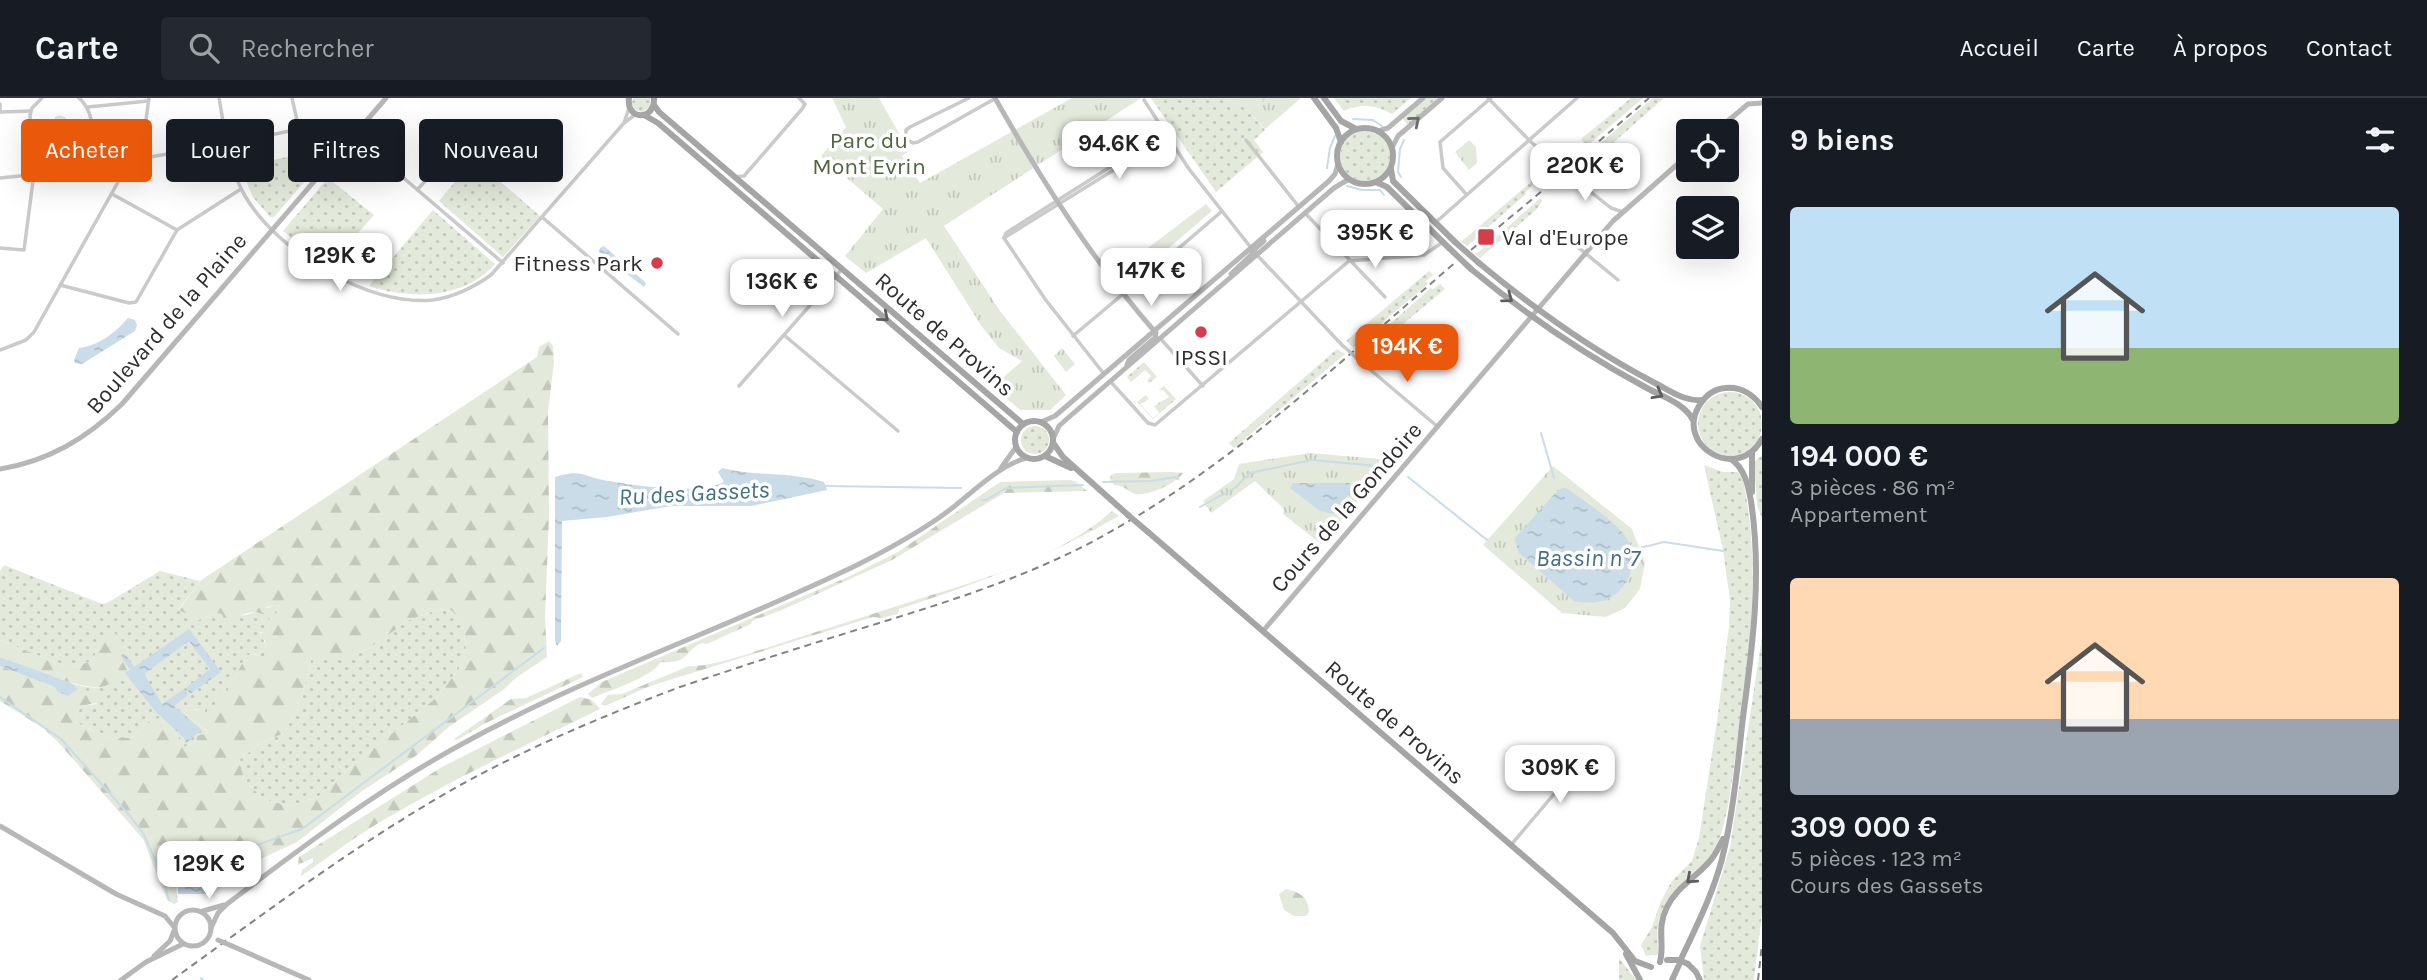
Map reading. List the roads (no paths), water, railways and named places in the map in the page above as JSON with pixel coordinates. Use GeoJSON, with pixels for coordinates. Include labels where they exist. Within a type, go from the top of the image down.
{"type":"FeatureCollection","features":[{"type":"Feature","properties":{"kind":"main road","name":"Boulevard de la Plaine"},"geometry":{"type":"LineString","coordinates":[[367,119],[386,98]]}},
{"type":"Feature","properties":{"kind":"main road"},"geometry":{"type":"LineString","coordinates":[[996,98],[1058,203],[1124,294],[1157,334]]}},
{"type":"Feature","properties":{"kind":"main road"},"geometry":{"type":"LineString","coordinates":[[1314,98],[1336,128],[1340,142]]}},
{"type":"Feature","properties":{"kind":"main road"},"geometry":{"type":"LineString","coordinates":[[1324,98],[1342,121],[1356,129]]}},
{"type":"Feature","properties":{"kind":"main road"},"geometry":{"type":"LineString","coordinates":[[1378,131],[1390,126],[1423,98]]}},
{"type":"Feature","properties":{"kind":"main road"},"geometry":{"type":"LineString","coordinates":[[1392,148],[1398,136],[1442,98]]}},
{"type":"Feature","properties":{"kind":"main road"},"geometry":{"type":"LineString","coordinates":[[628,101],[636,114],[644,115],[649,113],[654,102]]}},
{"type":"Feature","properties":{"kind":"main road"},"geometry":{"type":"LineString","coordinates":[[1729,119],[1749,101],[1762,103]]}},
{"type":"Feature","properties":{"kind":"main road","name":"Route de Provins"},"geometry":{"type":"LineString","coordinates":[[654,102],[659,112],[733,177],[1023,424]]}},
{"type":"Feature","properties":{"kind":"main road","name":"Route de Provins"},"geometry":{"type":"LineString","coordinates":[[644,115],[658,123],[1017,432]]}},
{"type":"Feature","properties":{"kind":"main road"},"geometry":{"type":"LineString","coordinates":[[1041,422],[1055,416],[1104,374],[1228,280],[1287,216],[1333,177],[1338,164],[1340,142],[1356,129],[1368,128],[1378,131],[1392,148],[1393,181],[1434,223],[1536,313],[1633,371],[1688,400],[1703,400]]}},
{"type":"Feature","properties":{"kind":"main road"},"geometry":{"type":"LineString","coordinates":[[1338,164],[1349,179],[1362,184],[1377,182],[1387,187],[1471,269],[1606,365],[1684,408],[1693,420],[1695,434],[1701,445],[1710,453],[1731,459],[1742,471],[1757,538],[1759,579],[1756,635],[1722,858],[1713,889],[1683,962]]}},
{"type":"Feature","properties":{"kind":"main road","name":"Cours de la Gondoire"},"geometry":{"type":"LineString","coordinates":[[1263,631],[1615,220],[1676,166]]}},
{"type":"Feature","properties":{"kind":"main road"},"geometry":{"type":"LineString","coordinates":[[1377,182],[1391,168]]}},
{"type":"Feature","properties":{"kind":"main road"},"geometry":{"type":"LineString","coordinates":[[1016,447],[1026,458],[1036,460],[1045,456],[1059,426],[1112,383],[1158,332],[1187,307],[1189,301],[1305,214],[1340,183],[1349,179]]}},
{"type":"Feature","properties":{"kind":"main road","name":"Boulevard de la Plaine"},"geometry":{"type":"LineString","coordinates":[[0,469],[29,463],[65,448],[106,420],[313,182]]}},
{"type":"Feature","properties":{"kind":"main road"},"geometry":{"type":"LineString","coordinates":[[1693,420],[1703,400],[1718,390],[1737,388],[1754,397],[1762,407]]}},
{"type":"Feature","properties":{"kind":"main road"},"geometry":{"type":"LineString","coordinates":[[996,473],[1016,447],[1017,432],[1023,424],[1035,421],[1049,427],[1063,457],[1085,477]]}},
{"type":"Feature","properties":{"kind":"main road"},"geometry":{"type":"LineString","coordinates":[[1731,459],[1752,452],[1760,446],[1762,439]]}},
{"type":"Feature","properties":{"kind":"main road"},"geometry":{"type":"LineString","coordinates":[[1752,452],[1751,481],[1760,538],[1762,586]]}},
{"type":"Feature","properties":{"kind":"main road"},"geometry":{"type":"LineString","coordinates":[[1045,456],[1060,461],[1085,477]]}},
{"type":"Feature","properties":{"kind":"main road"},"geometry":{"type":"LineString","coordinates":[[206,941],[213,920],[227,904],[298,850],[374,798],[462,744],[542,704],[856,565],[940,517],[996,473],[1026,458]]}},
{"type":"Feature","properties":{"kind":"main road","name":"Route de Provins"},"geometry":{"type":"LineString","coordinates":[[1085,477],[1619,940],[1635,961],[1651,967]]}},
{"type":"Feature","properties":{"kind":"main road"},"geometry":{"type":"LineString","coordinates":[[1674,980],[1709,907],[1727,846],[1738,787],[1762,598]]}},
{"type":"Feature","properties":{"kind":"main road"},"geometry":{"type":"LineString","coordinates":[[1663,961],[1660,928],[1667,905],[1678,890],[1711,860],[1728,823]]}},
{"type":"Feature","properties":{"kind":"main road"},"geometry":{"type":"LineString","coordinates":[[0,826],[116,894],[166,916],[180,915],[189,910],[205,912],[227,904]]}},
{"type":"Feature","properties":{"kind":"main road"},"geometry":{"type":"LineString","coordinates":[[200,911],[208,918],[218,940]]}},
{"type":"Feature","properties":{"kind":"main road"},"geometry":{"type":"LineString","coordinates":[[121,980],[170,941],[180,915]]}},
{"type":"Feature","properties":{"kind":"main road"},"geometry":{"type":"LineString","coordinates":[[166,916],[183,944]]}},
{"type":"Feature","properties":{"kind":"main road"},"geometry":{"type":"LineString","coordinates":[[146,962],[183,944],[195,946],[218,940],[309,980]]}},
{"type":"Feature","properties":{"kind":"main road"},"geometry":{"type":"LineString","coordinates":[[1619,940],[1641,980],[1651,967],[1663,961],[1679,960],[1696,972],[1700,980]]}},
{"type":"Feature","properties":{"kind":"street"},"geometry":{"type":"LineString","coordinates":[[31,119],[31,111],[42,98]]}},
{"type":"Feature","properties":{"kind":"street"},"geometry":{"type":"LineString","coordinates":[[79,98],[88,107],[91,119]]}},
{"type":"Feature","properties":{"kind":"street"},"geometry":{"type":"LineString","coordinates":[[219,98],[223,119]]}},
{"type":"Feature","properties":{"kind":"street"},"geometry":{"type":"LineString","coordinates":[[292,98],[297,119]]}},
{"type":"Feature","properties":{"kind":"street"},"geometry":{"type":"LineString","coordinates":[[733,177],[744,176],[802,109],[805,104],[799,98]]}},
{"type":"Feature","properties":{"kind":"street"},"geometry":{"type":"LineString","coordinates":[[969,98],[910,127],[906,130],[906,139],[918,142],[996,98]]}},
{"type":"Feature","properties":{"kind":"street"},"geometry":{"type":"LineString","coordinates":[[1434,223],[1577,98]]}},
{"type":"Feature","properties":{"kind":"street"},"geometry":{"type":"LineString","coordinates":[[1466,194],[1443,168],[1440,142],[1489,99],[1529,140],[1573,178],[1611,208],[1624,212]]}},
{"type":"Feature","properties":{"kind":"street"},"geometry":{"type":"LineString","coordinates":[[88,107],[149,100],[146,119]]}},
{"type":"Feature","properties":{"kind":"street"},"geometry":{"type":"LineString","coordinates":[[1144,100],[1221,211],[1300,303],[1342,345],[1438,427]]}},
{"type":"Feature","properties":{"kind":"street"},"geometry":{"type":"LineString","coordinates":[[624,122],[628,101]]}},
{"type":"Feature","properties":{"kind":"street"},"geometry":{"type":"LineString","coordinates":[[0,104],[0,112],[31,111]]}},
{"type":"Feature","properties":{"kind":"street"},"geometry":{"type":"LineString","coordinates":[[238,182],[256,213],[272,229],[308,260],[334,276],[374,293],[405,299],[432,300],[453,296],[478,284],[503,263],[624,122],[636,114]]}},
{"type":"Feature","properties":{"kind":"street"},"geometry":{"type":"LineString","coordinates":[[1104,374],[1045,299],[1004,238],[1166,135]]}},
{"type":"Feature","properties":{"kind":"street"},"geometry":{"type":"LineString","coordinates":[[1246,140],[1299,206]]}},
{"type":"Feature","properties":{"kind":"street"},"geometry":{"type":"LineString","coordinates":[[0,178],[21,176]]}},
{"type":"Feature","properties":{"kind":"street"},"geometry":{"type":"LineString","coordinates":[[744,176],[747,188]]}},
{"type":"Feature","properties":{"kind":"street"},"geometry":{"type":"LineString","coordinates":[[405,178],[503,263]]}},
{"type":"Feature","properties":{"kind":"street"},"geometry":{"type":"LineString","coordinates":[[0,248],[24,250],[32,182]]}},
{"type":"Feature","properties":{"kind":"street"},"geometry":{"type":"LineString","coordinates":[[0,351],[31,336],[117,182]]}},
{"type":"Feature","properties":{"kind":"street"},"geometry":{"type":"LineString","coordinates":[[418,189],[424,182]]}},
{"type":"Feature","properties":{"kind":"street"},"geometry":{"type":"LineString","coordinates":[[60,285],[135,303],[177,230],[241,190]]}},
{"type":"Feature","properties":{"kind":"street"},"geometry":{"type":"LineString","coordinates":[[111,194],[177,230]]}},
{"type":"Feature","properties":{"kind":"street"},"geometry":{"type":"LineString","coordinates":[[1611,208],[1615,220]]}},
{"type":"Feature","properties":{"kind":"street"},"geometry":{"type":"LineString","coordinates":[[1073,336],[1221,211]]}},
{"type":"Feature","properties":{"kind":"street"},"geometry":{"type":"LineString","coordinates":[[1305,214],[1385,297]]}},
{"type":"Feature","properties":{"kind":"street"},"geometry":{"type":"LineString","coordinates":[[542,217],[678,334]]}},
{"type":"Feature","properties":{"kind":"street"},"geometry":{"type":"LineString","coordinates":[[1562,234],[1618,280]]}},
{"type":"Feature","properties":{"kind":"street"},"geometry":{"type":"LineString","coordinates":[[1112,383],[1148,423],[1155,425],[1349,261],[1424,255],[1443,242]]}},
{"type":"Feature","properties":{"kind":"street"},"geometry":{"type":"LineString","coordinates":[[739,386],[842,269]]}},
{"type":"Feature","properties":{"kind":"street"},"geometry":{"type":"LineString","coordinates":[[1157,334],[1203,386]]}},
{"type":"Feature","properties":{"kind":"street"},"geometry":{"type":"LineString","coordinates":[[784,335],[898,431]]}},
{"type":"Feature","properties":{"kind":"street"},"geometry":{"type":"LineString","coordinates":[[1511,845],[1592,750]]}},
{"type":"Feature","properties":{"kind":"water"},"geometry":{"type":"Polygon","coordinates":[[[604,246],[646,283],[644,287],[599,252],[604,246]]]}},
{"type":"Feature","properties":{"kind":"water"},"geometry":{"type":"Polygon","coordinates":[[[128,318],[135,320],[135,331],[82,364],[75,363],[79,348],[106,338],[128,318]]]}},
{"type":"Feature","properties":{"kind":"water"},"geometry":{"type":"Polygon","coordinates":[[[722,468],[811,479],[824,482],[827,490],[751,506],[671,506],[607,517],[562,521],[561,641],[557,646],[555,477],[577,473],[635,485],[684,489],[724,482],[718,472],[722,468]]]}},
{"type":"Feature","properties":{"kind":"water"},"geometry":{"type":"Polygon","coordinates":[[[1293,483],[1350,483],[1351,491],[1334,514],[1320,511],[1290,488],[1293,483]]]}},
{"type":"Feature","properties":{"kind":"water","name":"Bassin n°7"},"geometry":{"type":"Polygon","coordinates":[[[1563,488],[1608,519],[1622,532],[1631,547],[1632,564],[1626,581],[1615,595],[1603,601],[1574,601],[1518,552],[1515,538],[1557,491],[1563,488]]]}},
{"type":"Feature","properties":{"kind":"water"},"geometry":{"type":"Polygon","coordinates":[[[189,629],[221,672],[190,694],[186,688],[210,669],[189,641],[144,674],[162,704],[184,689],[188,695],[174,706],[202,730],[186,743],[155,711],[125,673],[130,670],[121,656],[126,655],[134,667],[189,629]]]}},
{"type":"Feature","properties":{"kind":"water"},"geometry":{"type":"Polygon","coordinates":[[[0,657],[71,683],[78,689],[68,696],[58,692],[55,687],[0,666],[0,657]]]}},
{"type":"Feature","properties":{"kind":"water"},"geometry":{"type":"Polygon","coordinates":[[[238,867],[240,870],[208,894],[178,894],[178,882],[197,875],[238,867]]]}},
{"type":"Feature","properties":{"kind":"waterway"},"geometry":{"type":"LineString","coordinates":[[1353,119],[1373,120],[1382,126]]}},
{"type":"Feature","properties":{"kind":"waterway"},"geometry":{"type":"LineString","coordinates":[[1327,168],[1335,136]]}},
{"type":"Feature","properties":{"kind":"waterway"},"geometry":{"type":"LineString","coordinates":[[1401,177],[1398,172],[1400,149],[1404,140]]}},
{"type":"Feature","properties":{"kind":"waterway"},"geometry":{"type":"LineString","coordinates":[[1347,186],[1362,190],[1380,190],[1384,195]]}},
{"type":"Feature","properties":{"kind":"waterway"},"geometry":{"type":"LineString","coordinates":[[1541,433],[1554,478]]}},
{"type":"Feature","properties":{"kind":"waterway","name":"Ru des Gassets"},"geometry":{"type":"LineString","coordinates":[[1200,507],[1236,487],[1250,473],[1312,460],[1388,467]]}},
{"type":"Feature","properties":{"kind":"waterway","name":"Ru des Gassets"},"geometry":{"type":"LineString","coordinates":[[1103,482],[1152,481],[1174,477],[1178,479]]}},
{"type":"Feature","properties":{"kind":"waterway","name":"Ru des Gassets"},"geometry":{"type":"LineString","coordinates":[[1408,477],[1487,540]]}},
{"type":"Feature","properties":{"kind":"waterway","name":"Ru des Gassets"},"geometry":{"type":"LineString","coordinates":[[982,500],[1006,488],[1083,485]]}},
{"type":"Feature","properties":{"kind":"waterway","name":"Ru des Gassets"},"geometry":{"type":"LineString","coordinates":[[825,486],[961,488]]}},
{"type":"Feature","properties":{"kind":"waterway"},"geometry":{"type":"LineString","coordinates":[[1632,550],[1664,542],[1723,551]]}},
{"type":"Feature","properties":{"kind":"waterway","name":"Ru des Gassets"},"geometry":{"type":"LineString","coordinates":[[162,875],[302,829],[544,648]]}},
{"type":"Feature","properties":{"kind":"waterway"},"geometry":{"type":"LineString","coordinates":[[0,697],[61,739],[130,816],[143,833],[162,875],[169,900]]}},
{"type":"Feature","properties":{"kind":"railway"},"geometry":{"type":"LineString","coordinates":[[1590,149],[1649,98]]}},
{"type":"Feature","properties":{"kind":"railway"},"geometry":{"type":"LineString","coordinates":[[1471,250],[1542,191]]}},
{"type":"Feature","properties":{"kind":"railway"},"geometry":{"type":"LineString","coordinates":[[172,980],[307,883],[412,813],[533,748],[680,687],[982,589],[1084,546],[1185,485],[1232,451],[1324,377],[1457,261]]}},
{"type":"Feature","properties":{"kind":"railway"},"geometry":{"type":"LineString","coordinates":[[1758,980],[1762,944]]}},
{"type":"Feature","properties":{"kind":"place","name":"Val d'Europe"},"geometry":{"type":"Point","coordinates":[1486,237]}},
{"type":"Feature","properties":{"kind":"place","name":"Fitness Park"},"geometry":{"type":"Point","coordinates":[657,263]}},
{"type":"Feature","properties":{"kind":"place","name":"IPSSI"},"geometry":{"type":"Point","coordinates":[1201,332]}},
{"type":"Feature","properties":{"kind":"park label","name":"Parc du Mont Evrin"},"geometry":{"type":"Point","coordinates":[869,153]}}]}
